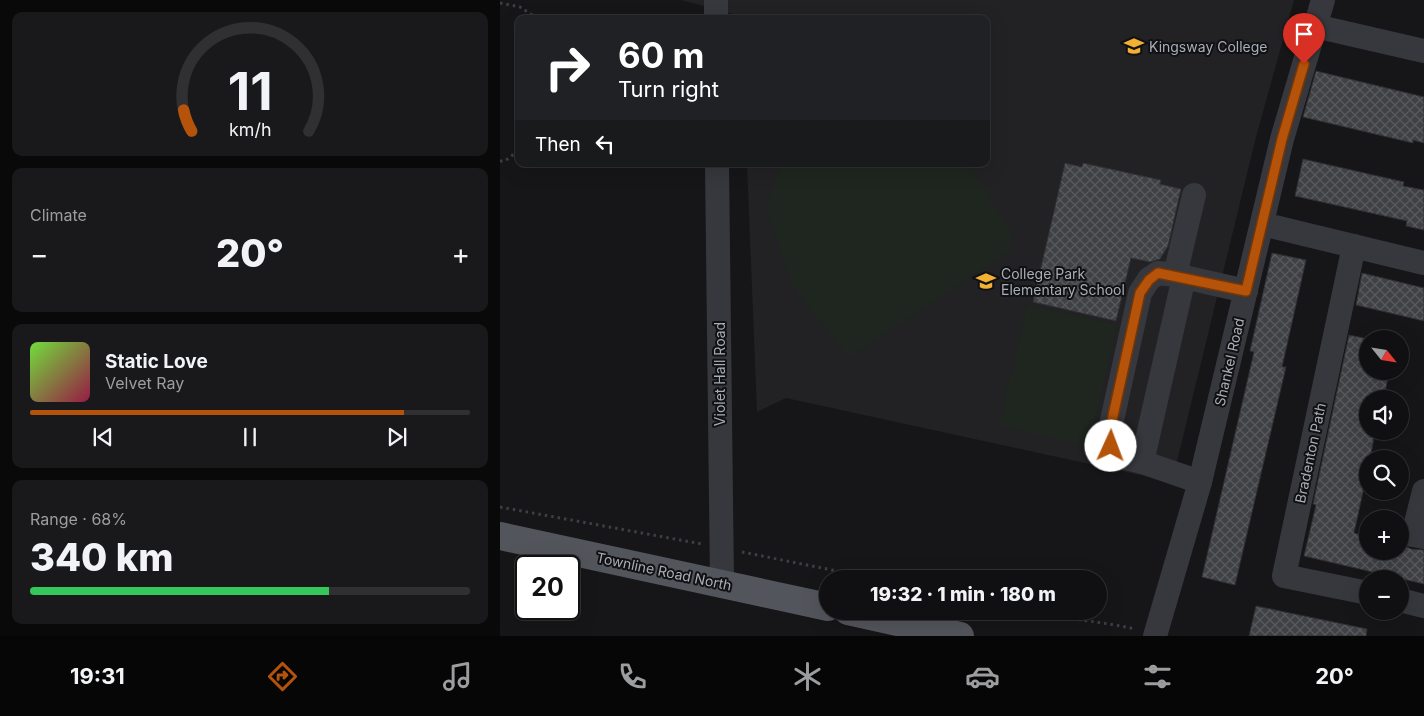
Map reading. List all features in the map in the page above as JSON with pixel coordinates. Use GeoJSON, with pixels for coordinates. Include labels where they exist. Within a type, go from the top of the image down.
{"type":"FeatureCollection","features":[{"type":"Feature","properties":{"kind":"main road","name":"Townline Road North"},"geometry":{"type":"LineString","coordinates":[[500,536],[819,605]]}},
{"type":"Feature","properties":{"kind":"main road"},"geometry":{"type":"LineString","coordinates":[[888,620],[960,636]]}},
{"type":"Feature","properties":{"kind":"street"},"geometry":{"type":"LineString","coordinates":[[716,0],[716,15]]}},
{"type":"Feature","properties":{"kind":"street","name":"Shankel Road"},"geometry":{"type":"LineString","coordinates":[[1155,635],[1200,482],[1282,139],[1322,0]]}},
{"type":"Feature","properties":{"kind":"street"},"geometry":{"type":"LineString","coordinates":[[1315,26],[1424,51]]}},
{"type":"Feature","properties":{"kind":"street","name":"Violet Hall Road"},"geometry":{"type":"LineString","coordinates":[[717,167],[720,547],[722,583]]}},
{"type":"Feature","properties":{"kind":"street"},"geometry":{"type":"LineString","coordinates":[[1142,462],[1194,195]]}},
{"type":"Feature","properties":{"kind":"street"},"geometry":{"type":"LineString","coordinates":[[1262,224],[1424,263]]}},
{"type":"Feature","properties":{"kind":"street","name":"Bradenton Path"},"geometry":{"type":"LineString","coordinates":[[1354,246],[1284,576],[1359,592]]}},
{"type":"Feature","properties":{"kind":"street"},"geometry":{"type":"LineString","coordinates":[[1200,482],[1142,462],[1120,457],[1111,446],[1109,434],[1140,293],[1149,280],[1158,273],[1246,291]]}},
{"type":"Feature","properties":{"kind":"street"},"geometry":{"type":"LineString","coordinates":[[1424,490],[1413,535],[1424,538]]}},
{"type":"Feature","properties":{"kind":"street"},"geometry":{"type":"LineString","coordinates":[[1409,602],[1424,606]]}},
{"type":"Feature","properties":{"kind":"path"},"geometry":{"type":"LineString","coordinates":[[500,2],[520,8],[531,15]]}},
{"type":"Feature","properties":{"kind":"path"},"geometry":{"type":"LineString","coordinates":[[500,161],[505,161],[515,153]]}},
{"type":"Feature","properties":{"kind":"path"},"geometry":{"type":"LineString","coordinates":[[500,507],[720,547],[833,570]]}},
{"type":"Feature","properties":{"kind":"path"},"geometry":{"type":"LineString","coordinates":[[1077,620],[1114,624],[1155,635]]}},
{"type":"Feature","properties":{"kind":"shaded area","name":"College Park Elementary School"},"geometry":{"type":"Polygon","coordinates":[[[681,0],[1294,0],[1256,137],[1172,482],[786,398],[757,412],[747,167],[990,167],[990,15],[737,15],[681,0]]]}},
{"type":"Feature","properties":{"kind":"shaded area"},"geometry":{"type":"Polygon","coordinates":[[[780,167],[971,167],[1013,236],[1009,251],[849,357],[793,287],[766,209],[780,167]]]}},
{"type":"Feature","properties":{"kind":"shaded area"},"geometry":{"type":"Polygon","coordinates":[[[1027,305],[1117,325],[1089,446],[1003,427],[999,418],[1006,408],[1006,392],[1016,366],[1015,359],[1027,305]]]}},
{"type":"Feature","properties":{"kind":"building"},"geometry":{"type":"Polygon","coordinates":[[[1316,71],[1424,97],[1424,143],[1413,140],[1413,143],[1303,117],[1316,71]]]}},
{"type":"Feature","properties":{"kind":"building"},"geometry":{"type":"Polygon","coordinates":[[[1303,159],[1404,182],[1403,186],[1424,190],[1424,230],[1406,226],[1407,221],[1295,196],[1303,159]]]}},
{"type":"Feature","properties":{"kind":"building"},"geometry":{"type":"Polygon","coordinates":[[[1065,163],[1082,167],[1083,163],[1161,180],[1160,184],[1181,189],[1168,246],[1160,259],[1150,262],[1131,258],[1116,321],[1033,302],[1065,163]]]}},
{"type":"Feature","properties":{"kind":"building"},"geometry":{"type":"Polygon","coordinates":[[[1272,253],[1306,260],[1282,367],[1286,367],[1235,585],[1202,577],[1254,352],[1250,351],[1272,253]]]}},
{"type":"Feature","properties":{"kind":"building"},"geometry":{"type":"Polygon","coordinates":[[[1362,273],[1424,288],[1424,321],[1356,305],[1362,273]]]}},
{"type":"Feature","properties":{"kind":"building"},"geometry":{"type":"Polygon","coordinates":[[[1349,335],[1359,337],[1359,380],[1387,380],[1386,390],[1359,390],[1359,440],[1374,440],[1372,450],[1359,450],[1359,500],[1361,500],[1354,533],[1359,534],[1359,560],[1409,560],[1409,548],[1424,550],[1424,584],[1409,580],[1409,570],[1364,570],[1304,556],[1316,505],[1313,504],[1349,335]]]}},
{"type":"Feature","properties":{"kind":"building"},"geometry":{"type":"Polygon","coordinates":[[[1256,606],[1367,629],[1366,636],[1249,636],[1256,606]]]}},
{"type":"Feature","properties":{"kind":"place","name":"Kingsway College"},"geometry":{"type":"Point","coordinates":[1134,46]}},
{"type":"Feature","properties":{"kind":"place","name":"College Park Elementary School"},"geometry":{"type":"Point","coordinates":[986,281]}},
{"type":"Feature","properties":{"kind":"route"},"geometry":{"type":"LineString","coordinates":[[1111,446],[1109,434],[1140,293],[1149,280],[1158,273],[1246,291],[1282,139],[1304,64]]}}]}
